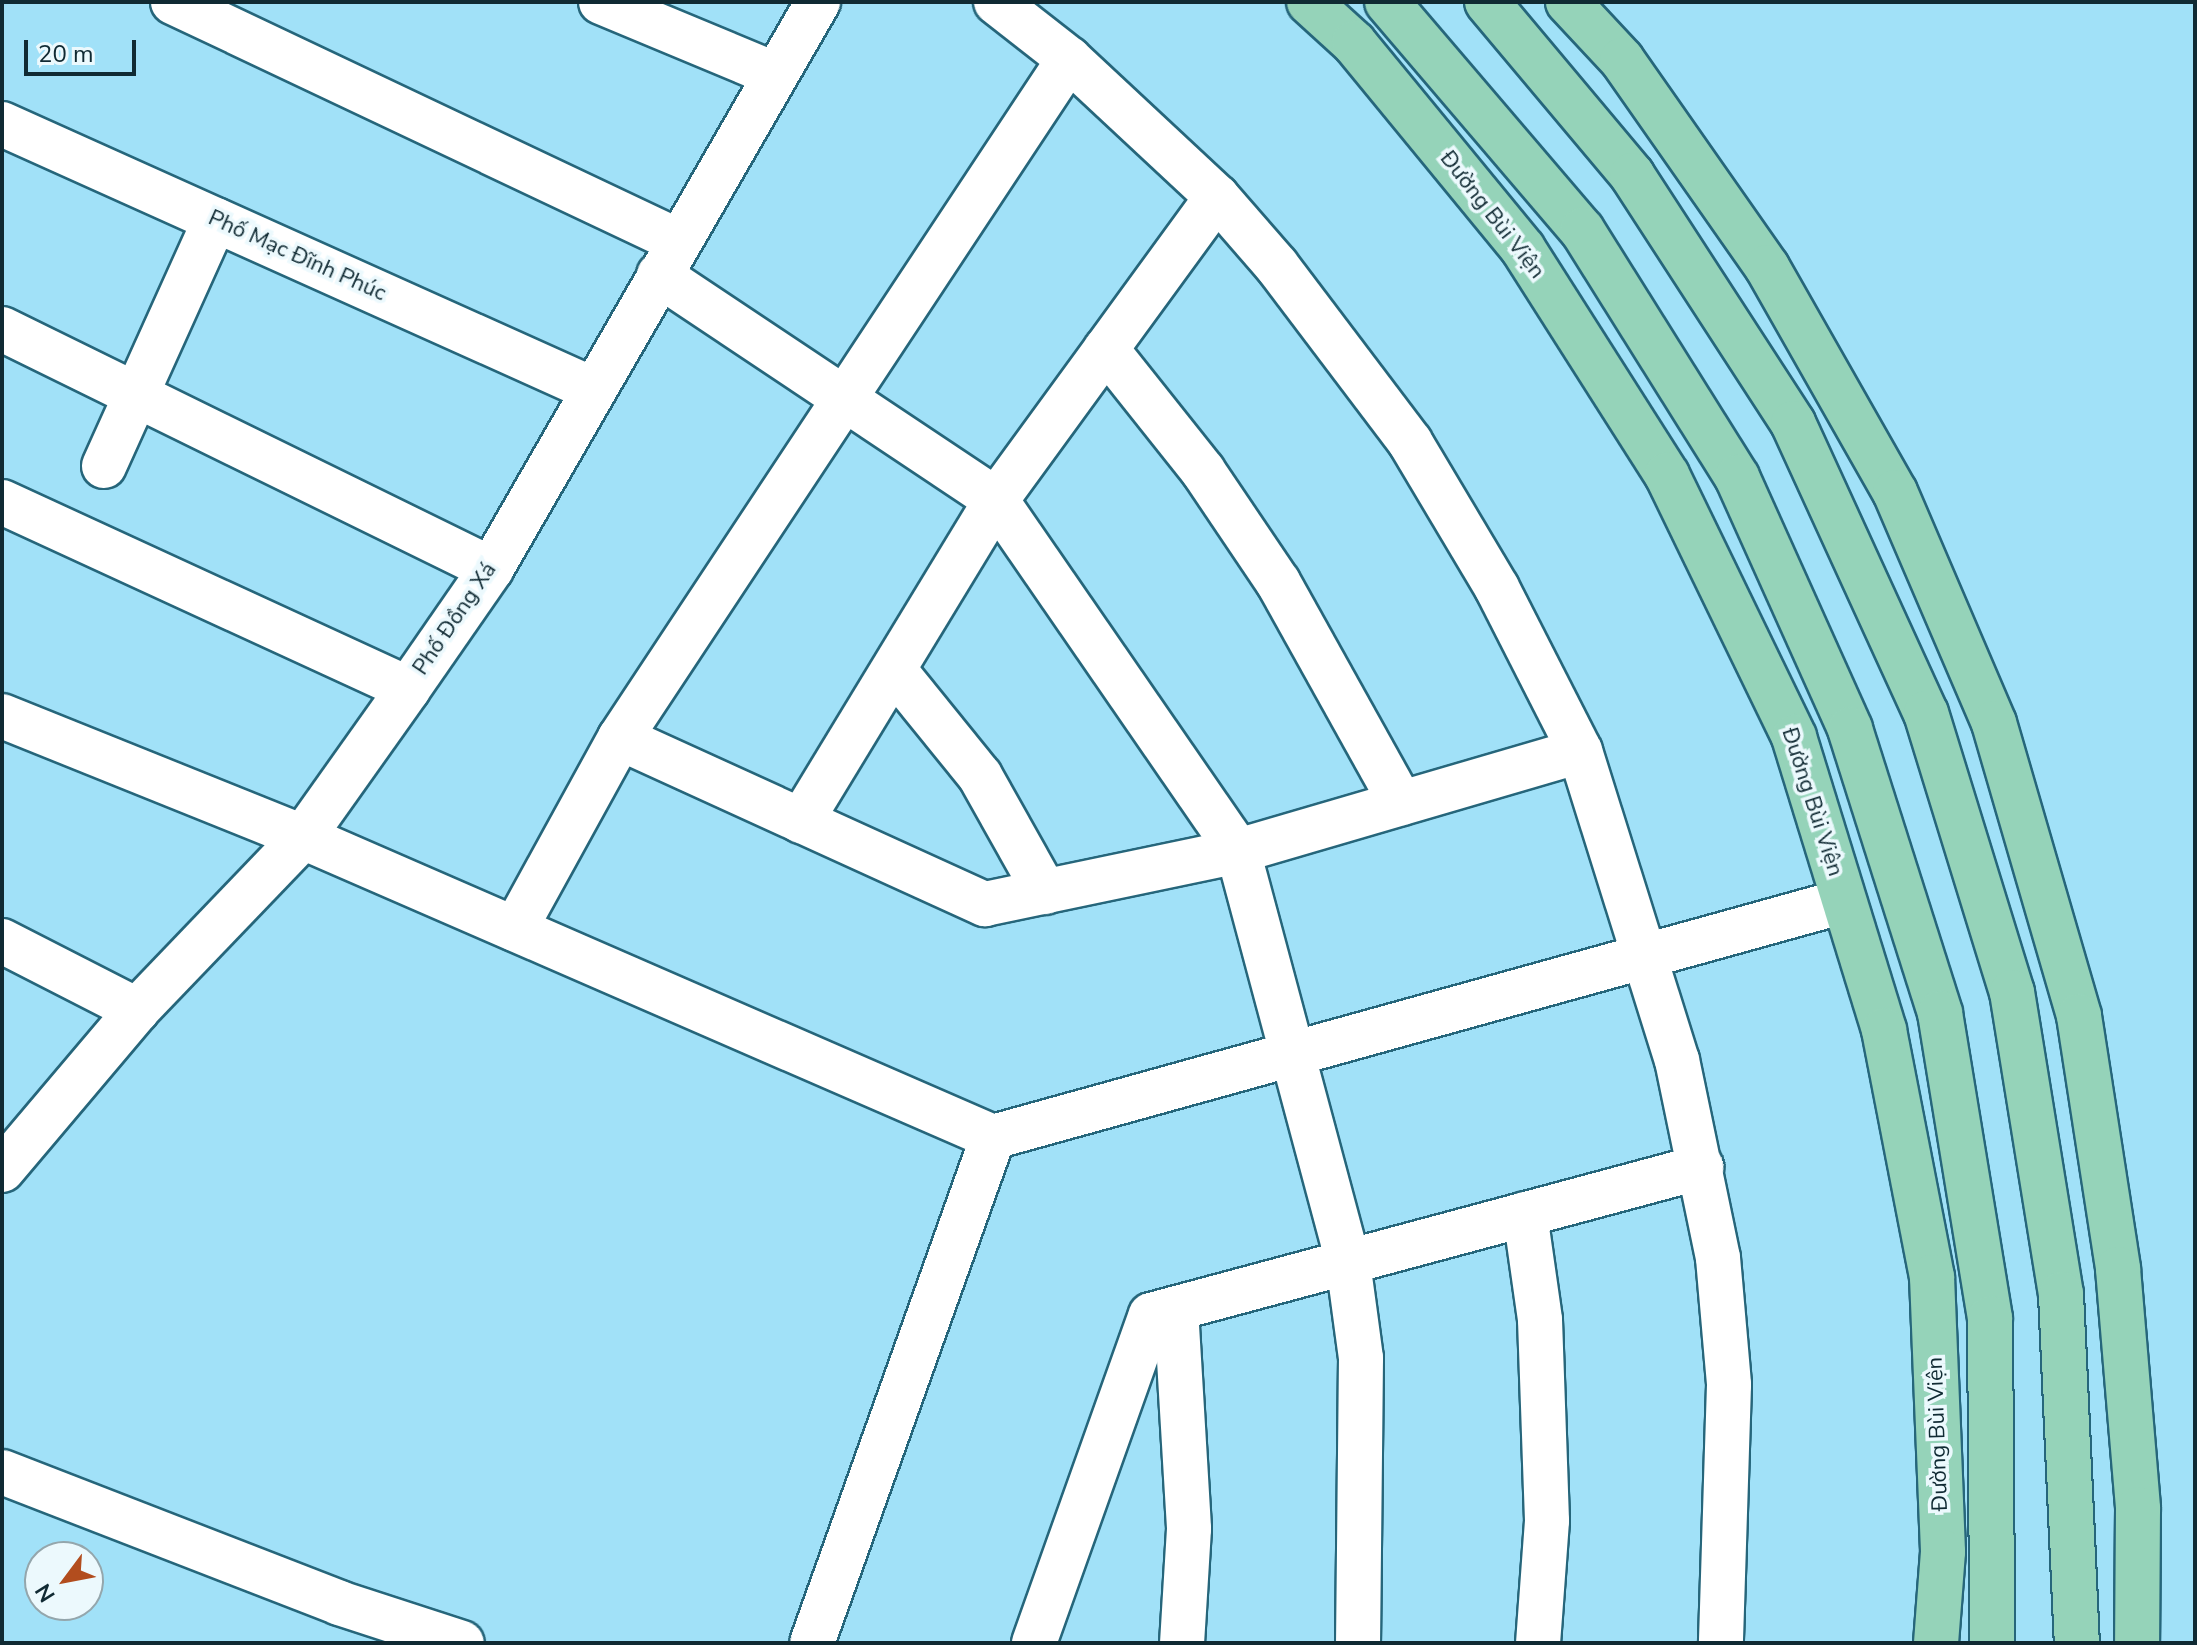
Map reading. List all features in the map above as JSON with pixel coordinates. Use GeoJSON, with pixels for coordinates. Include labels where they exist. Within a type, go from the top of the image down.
{"type":"FeatureCollection","features":[{"type":"Feature","properties":{"kind":"main road","name":"Đường Bùi Viện"},"geometry":{"type":"LineString","coordinates":[[1309,2],[1354,43],[1523,249],[1667,475],[1794,737],[1884,1030],[1932,1277],[1943,1552],[1936,1643]]}},
{"type":"Feature","properties":{"kind":"main road"},"geometry":{"type":"LineString","coordinates":[[1387,2],[1582,230],[1737,477],[1850,729],[1940,1013],[1990,1318],[1992,1643]]}},
{"type":"Feature","properties":{"kind":"main road"},"geometry":{"type":"LineString","coordinates":[[1487,2],[1632,175],[1793,423],[1926,713],[2014,1007],[2061,1294],[2077,1643]]}},
{"type":"Feature","properties":{"kind":"main road"},"geometry":{"type":"LineString","coordinates":[[1568,2],[1622,60],[1767,267],[1895,492],[1994,723],[2079,1016],[2119,1284],[2138,1509],[2137,1643]]}},
{"type":"Feature","properties":{"kind":"street"},"geometry":{"type":"LineString","coordinates":[[173,2],[668,258],[844,400],[996,500],[1238,851],[1288,1055],[1348,1262],[1361,1358],[1358,1643]]}},
{"type":"Feature","properties":{"kind":"street"},"geometry":{"type":"LineString","coordinates":[[601,2],[774,74]]}},
{"type":"Feature","properties":{"kind":"street","name":"Phố Đồng Xá"},"geometry":{"type":"LineString","coordinates":[[7,1157],[137,1010],[303,837],[408,689],[491,569],[592,389],[818,2]]}},
{"type":"Feature","properties":{"kind":"street"},"geometry":{"type":"LineString","coordinates":[[996,2],[1069,59],[1217,197],[1410,442],[1497,588],[1580,751],[1647,955],[1701,1167],[1729,1385],[1721,1643]]}},
{"type":"Feature","properties":{"kind":"street"},"geometry":{"type":"LineString","coordinates":[[515,929],[620,738],[1069,59]]}},
{"type":"Feature","properties":{"kind":"street","name":"Phố Mạc Đĩnh Phúc"},"geometry":{"type":"LineString","coordinates":[[2,124],[592,389]]}},
{"type":"Feature","properties":{"kind":"street"},"geometry":{"type":"LineString","coordinates":[[801,821],[895,671],[996,500],[1217,197]]}},
{"type":"Feature","properties":{"kind":"street"},"geometry":{"type":"LineString","coordinates":[[104,466],[215,220]]}},
{"type":"Feature","properties":{"kind":"street"},"geometry":{"type":"LineString","coordinates":[[2,329],[491,569]]}},
{"type":"Feature","properties":{"kind":"street"},"geometry":{"type":"LineString","coordinates":[[1106,349],[1203,471],[1278,582],[1401,803]]}},
{"type":"Feature","properties":{"kind":"street"},"geometry":{"type":"LineString","coordinates":[[2,502],[408,689]]}},
{"type":"Feature","properties":{"kind":"street"},"geometry":{"type":"LineString","coordinates":[[895,671],[980,776],[1045,892]]}},
{"type":"Feature","properties":{"kind":"street"},"geometry":{"type":"LineString","coordinates":[[2,716],[303,837],[993,1137],[1844,901]]}},
{"type":"Feature","properties":{"kind":"street"},"geometry":{"type":"LineString","coordinates":[[620,738],[985,904],[1238,851],[1580,751]]}},
{"type":"Feature","properties":{"kind":"street"},"geometry":{"type":"LineString","coordinates":[[2,941],[137,1010]]}},
{"type":"Feature","properties":{"kind":"street"},"geometry":{"type":"LineString","coordinates":[[812,1643],[993,1137]]}},
{"type":"Feature","properties":{"kind":"street"},"geometry":{"type":"LineString","coordinates":[[1047,1640],[1151,1315],[1701,1167]]}},
{"type":"Feature","properties":{"kind":"street"},"geometry":{"type":"LineString","coordinates":[[1525,1214],[1540,1320],[1547,1521],[1538,1643]]}},
{"type":"Feature","properties":{"kind":"street"},"geometry":{"type":"LineString","coordinates":[[1176,1309],[1189,1529],[1182,1643]]}},
{"type":"Feature","properties":{"kind":"street"},"geometry":{"type":"LineString","coordinates":[[2,1472],[339,1603],[462,1643]]}}]}
